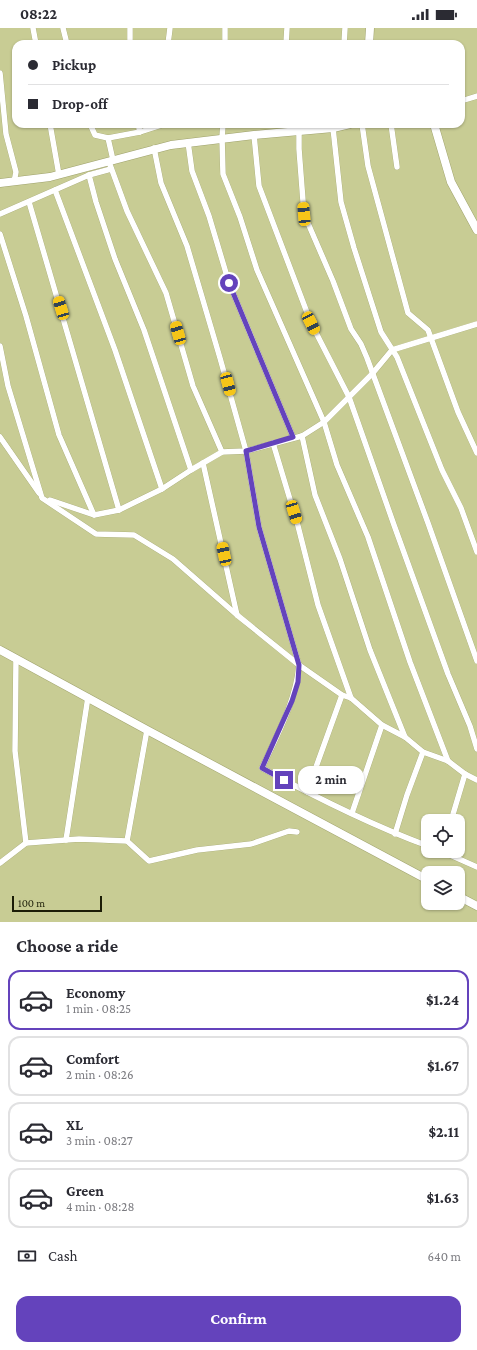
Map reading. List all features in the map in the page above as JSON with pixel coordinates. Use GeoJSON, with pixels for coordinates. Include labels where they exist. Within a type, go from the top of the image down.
{"type":"FeatureCollection","features":[{"type":"Feature","properties":{"kind":"street"},"geometry":{"type":"LineString","coordinates":[[33,28],[35,40]]}},
{"type":"Feature","properties":{"kind":"street"},"geometry":{"type":"LineString","coordinates":[[63,28],[66,40]]}},
{"type":"Feature","properties":{"kind":"street"},"geometry":{"type":"LineString","coordinates":[[130,28],[130,40]]}},
{"type":"Feature","properties":{"kind":"street"},"geometry":{"type":"LineString","coordinates":[[168,40],[170,28]]}},
{"type":"Feature","properties":{"kind":"street"},"geometry":{"type":"LineString","coordinates":[[225,28],[225,40]]}},
{"type":"Feature","properties":{"kind":"street"},"geometry":{"type":"LineString","coordinates":[[286,40],[287,28]]}},
{"type":"Feature","properties":{"kind":"street"},"geometry":{"type":"LineString","coordinates":[[344,40],[345,28]]}},
{"type":"Feature","properties":{"kind":"street"},"geometry":{"type":"LineString","coordinates":[[369,40],[370,28]]}},
{"type":"Feature","properties":{"kind":"street"},"geometry":{"type":"LineString","coordinates":[[0,73],[6,134],[16,172],[14,182]]}},
{"type":"Feature","properties":{"kind":"street"},"geometry":{"type":"LineString","coordinates":[[465,99],[477,96]]}},
{"type":"Feature","properties":{"kind":"street"},"geometry":{"type":"LineString","coordinates":[[51,128],[59,175]]}},
{"type":"Feature","properties":{"kind":"street"},"geometry":{"type":"LineString","coordinates":[[92,128],[95,135],[108,138],[152,128]]}},
{"type":"Feature","properties":{"kind":"street"},"geometry":{"type":"LineString","coordinates":[[139,128],[140,132]]}},
{"type":"Feature","properties":{"kind":"street"},"geometry":{"type":"LineString","coordinates":[[223,128],[223,174],[240,217],[257,270],[324,422],[337,465],[368,537],[410,662],[448,761]]}},
{"type":"Feature","properties":{"kind":"street"},"geometry":{"type":"LineString","coordinates":[[0,183],[59,175],[111,163],[154,148],[188,142],[333,128],[341,202],[381,332],[397,357],[442,470],[461,508],[477,552]]}},
{"type":"Feature","properties":{"kind":"street"},"geometry":{"type":"LineString","coordinates":[[363,128],[368,166],[408,313],[428,330],[458,412],[477,453]]}},
{"type":"Feature","properties":{"kind":"street"},"geometry":{"type":"LineString","coordinates":[[392,128],[397,167]]}},
{"type":"Feature","properties":{"kind":"street"},"geometry":{"type":"LineString","coordinates":[[435,128],[451,182],[477,230]]}},
{"type":"Feature","properties":{"kind":"street"},"geometry":{"type":"LineString","coordinates":[[299,132],[298,149],[304,214],[333,281],[349,324],[361,344],[420,500],[477,661]]}},
{"type":"Feature","properties":{"kind":"street"},"geometry":{"type":"LineString","coordinates":[[254,135],[259,186],[311,323],[349,397],[448,674],[470,726],[477,749]]}},
{"type":"Feature","properties":{"kind":"street"},"geometry":{"type":"LineString","coordinates":[[108,138],[111,163],[127,211],[166,293],[193,386],[222,452]]}},
{"type":"Feature","properties":{"kind":"street"},"geometry":{"type":"LineString","coordinates":[[188,142],[192,171],[209,216],[229,283],[293,437]]}},
{"type":"Feature","properties":{"kind":"street"},"geometry":{"type":"LineString","coordinates":[[154,148],[161,183],[187,246],[220,358],[246,451],[259,527],[299,665],[298,682],[292,701],[262,768],[307,792],[395,834],[421,843]]}},
{"type":"Feature","properties":{"kind":"street"},"geometry":{"type":"LineString","coordinates":[[0,214],[89,175],[111,163]]}},
{"type":"Feature","properties":{"kind":"street"},"geometry":{"type":"LineString","coordinates":[[89,175],[96,202],[115,259],[144,330],[191,470]]}},
{"type":"Feature","properties":{"kind":"street"},"geometry":{"type":"LineString","coordinates":[[55,190],[115,350],[162,489]]}},
{"type":"Feature","properties":{"kind":"street"},"geometry":{"type":"LineString","coordinates":[[29,202],[119,510]]}},
{"type":"Feature","properties":{"kind":"street"},"geometry":{"type":"LineString","coordinates":[[0,234],[26,316],[59,435],[94,515]]}},
{"type":"Feature","properties":{"kind":"street"},"geometry":{"type":"LineString","coordinates":[[42,498],[94,515],[119,510],[162,489],[222,452],[246,451],[293,437],[302,436],[324,422],[372,374],[392,350],[477,324]]}},
{"type":"Feature","properties":{"kind":"street"},"geometry":{"type":"LineString","coordinates":[[0,346],[8,386],[42,498]]}},
{"type":"Feature","properties":{"kind":"street"},"geometry":{"type":"LineString","coordinates":[[302,436],[316,495],[340,559],[370,650],[405,737]]}},
{"type":"Feature","properties":{"kind":"street"},"geometry":{"type":"LineString","coordinates":[[0,437],[42,498],[96,534],[134,535],[173,559],[237,615],[299,665],[342,695],[351,698],[382,725],[405,737],[423,752],[448,761],[465,774],[477,780]]}},
{"type":"Feature","properties":{"kind":"street"},"geometry":{"type":"LineString","coordinates":[[273,443],[298,526],[318,605],[351,698]]}},
{"type":"Feature","properties":{"kind":"street"},"geometry":{"type":"LineString","coordinates":[[203,463],[237,615]]}},
{"type":"Feature","properties":{"kind":"street"},"geometry":{"type":"LineString","coordinates":[[0,650],[421,876]]}},
{"type":"Feature","properties":{"kind":"street"},"geometry":{"type":"LineString","coordinates":[[16,658],[15,751],[26,844]]}},
{"type":"Feature","properties":{"kind":"street"},"geometry":{"type":"LineString","coordinates":[[307,792],[342,695]]}},
{"type":"Feature","properties":{"kind":"street"},"geometry":{"type":"LineString","coordinates":[[66,840],[88,697]]}},
{"type":"Feature","properties":{"kind":"street"},"geometry":{"type":"LineString","coordinates":[[352,813],[382,725]]}},
{"type":"Feature","properties":{"kind":"street"},"geometry":{"type":"LineString","coordinates":[[127,841],[147,730]]}},
{"type":"Feature","properties":{"kind":"street"},"geometry":{"type":"LineString","coordinates":[[395,834],[407,795],[423,752]]}},
{"type":"Feature","properties":{"kind":"street"},"geometry":{"type":"LineString","coordinates":[[453,814],[465,774]]}},
{"type":"Feature","properties":{"kind":"street"},"geometry":{"type":"LineString","coordinates":[[0,863],[26,844],[66,840],[127,841],[149,861],[197,850],[251,844],[289,831],[297,832]]}},
{"type":"Feature","properties":{"kind":"street"},"geometry":{"type":"LineString","coordinates":[[457,858],[477,867]]}},
{"type":"Feature","properties":{"kind":"street"},"geometry":{"type":"LineString","coordinates":[[465,900],[477,906]]}},
{"type":"Feature","properties":{"kind":"route"},"geometry":{"type":"LineString","coordinates":[[229,283],[293,437],[246,451],[259,527],[299,665],[298,682],[292,701],[262,768],[284,780]]}}]}
